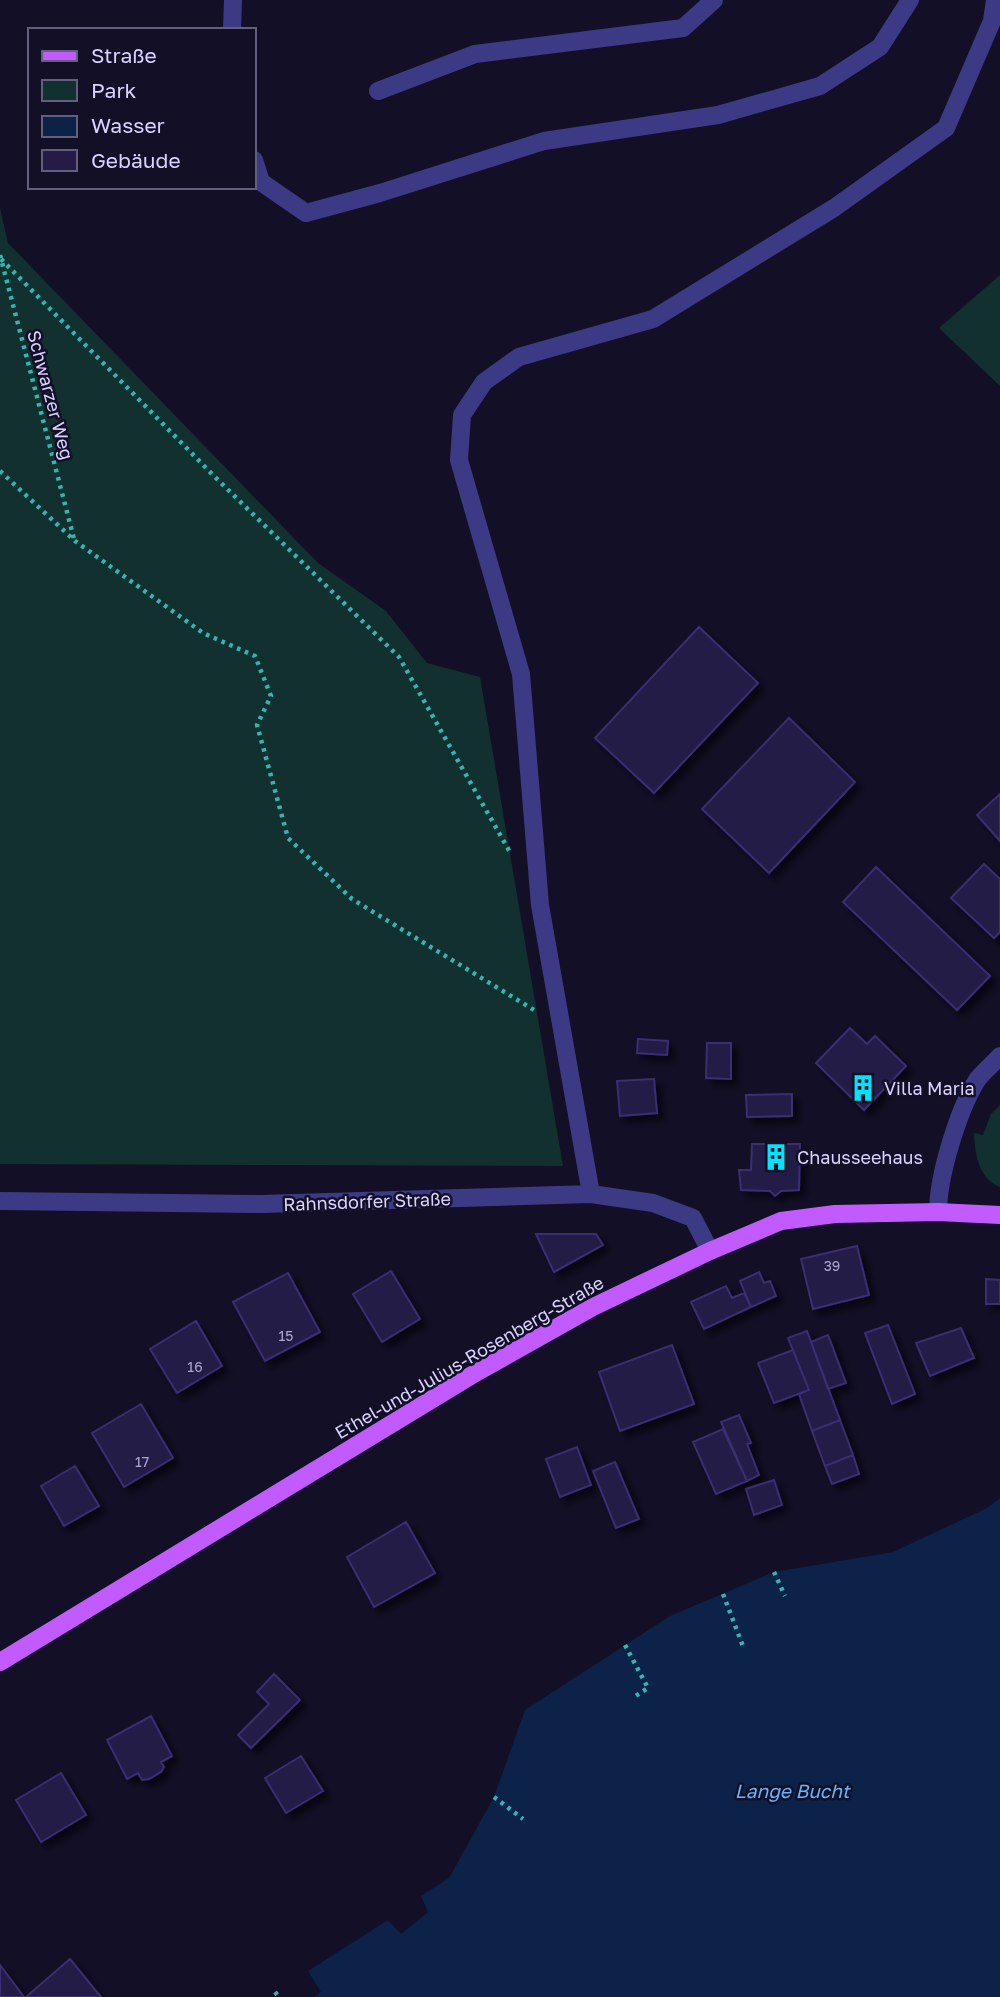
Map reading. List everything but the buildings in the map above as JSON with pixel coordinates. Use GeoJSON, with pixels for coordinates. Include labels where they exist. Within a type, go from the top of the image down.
{"type":"FeatureCollection","features":[{"type":"Feature","properties":{"kind":"main road","name":"Ethel-und-Julius-Rosenberg-Straße"},"geometry":{"type":"LineString","coordinates":[[0,1662],[472,1375],[593,1307],[710,1251],[781,1221],[852,1213],[938,1212],[1000,1215]]}},
{"type":"Feature","properties":{"kind":"street"},"geometry":{"type":"LineString","coordinates":[[232,28],[233,0]]}},
{"type":"Feature","properties":{"kind":"street"},"geometry":{"type":"LineString","coordinates":[[378,91],[475,54],[683,28],[715,0]]}},
{"type":"Feature","properties":{"kind":"street"},"geometry":{"type":"LineString","coordinates":[[256,166],[261,182],[306,213],[380,193],[544,141],[718,115],[820,86],[880,47],[910,0]]}},
{"type":"Feature","properties":{"kind":"street"},"geometry":{"type":"LineString","coordinates":[[591,1194],[540,905],[521,674],[458,460],[462,415],[484,382],[519,357],[653,319],[834,208],[946,128],[992,21],[995,0]]}},
{"type":"Feature","properties":{"kind":"street"},"geometry":{"type":"LineString","coordinates":[[938,1212],[938,1188],[947,1153],[977,1080],[1000,1056]]}},
{"type":"Feature","properties":{"kind":"street","name":"Rahnsdorfer Straße"},"geometry":{"type":"LineString","coordinates":[[0,1201],[262,1203],[591,1194],[653,1203],[693,1218],[710,1251]]}},
{"type":"Feature","properties":{"kind":"path"},"geometry":{"type":"LineString","coordinates":[[0,257],[215,477],[399,657],[513,857]]}},
{"type":"Feature","properties":{"kind":"path","name":"Schwarzer Weg"},"geometry":{"type":"LineString","coordinates":[[0,257],[75,541]]}},
{"type":"Feature","properties":{"kind":"path"},"geometry":{"type":"LineString","coordinates":[[0,471],[75,541],[203,633],[255,656],[271,696],[257,725],[288,838],[352,899],[562,1027]]}},
{"type":"Feature","properties":{"kind":"path"},"geometry":{"type":"LineString","coordinates":[[774,1572],[785,1596]]}},
{"type":"Feature","properties":{"kind":"path"},"geometry":{"type":"LineString","coordinates":[[723,1594],[744,1649]]}},
{"type":"Feature","properties":{"kind":"path"},"geometry":{"type":"LineString","coordinates":[[625,1645],[648,1688],[634,1698]]}},
{"type":"Feature","properties":{"kind":"path"},"geometry":{"type":"LineString","coordinates":[[494,1797],[523,1819]]}},
{"type":"Feature","properties":{"kind":"green space"},"geometry":{"type":"Polygon","coordinates":[[[0,208],[8,243],[318,563],[386,611],[427,663],[480,677],[563,1166],[0,1164],[0,208]]]}},
{"type":"Feature","properties":{"kind":"green space"},"geometry":{"type":"Polygon","coordinates":[[[1000,275],[1000,386],[939,328],[1000,275]]]}},
{"type":"Feature","properties":{"kind":"green space"},"geometry":{"type":"Polygon","coordinates":[[[1000,1105],[1000,1187],[982,1171],[974,1133],[983,1135],[991,1114],[1000,1105]]]}},
{"type":"Feature","properties":{"kind":"water","name":"Lange Bucht"},"geometry":{"type":"Polygon","coordinates":[[[1000,1498],[1000,1997],[314,1997],[321,1992],[308,1971],[388,1920],[401,1934],[428,1912],[421,1896],[449,1878],[494,1797],[525,1710],[670,1616],[774,1572],[893,1552],[987,1508],[1000,1498]]]}},
{"type":"Feature","properties":{"kind":"place","name":"Villa Maria"},"geometry":{"type":"Point","coordinates":[863,1088]}},
{"type":"Feature","properties":{"kind":"place","name":"Chausseehaus"},"geometry":{"type":"Point","coordinates":[776,1157]}}]}
